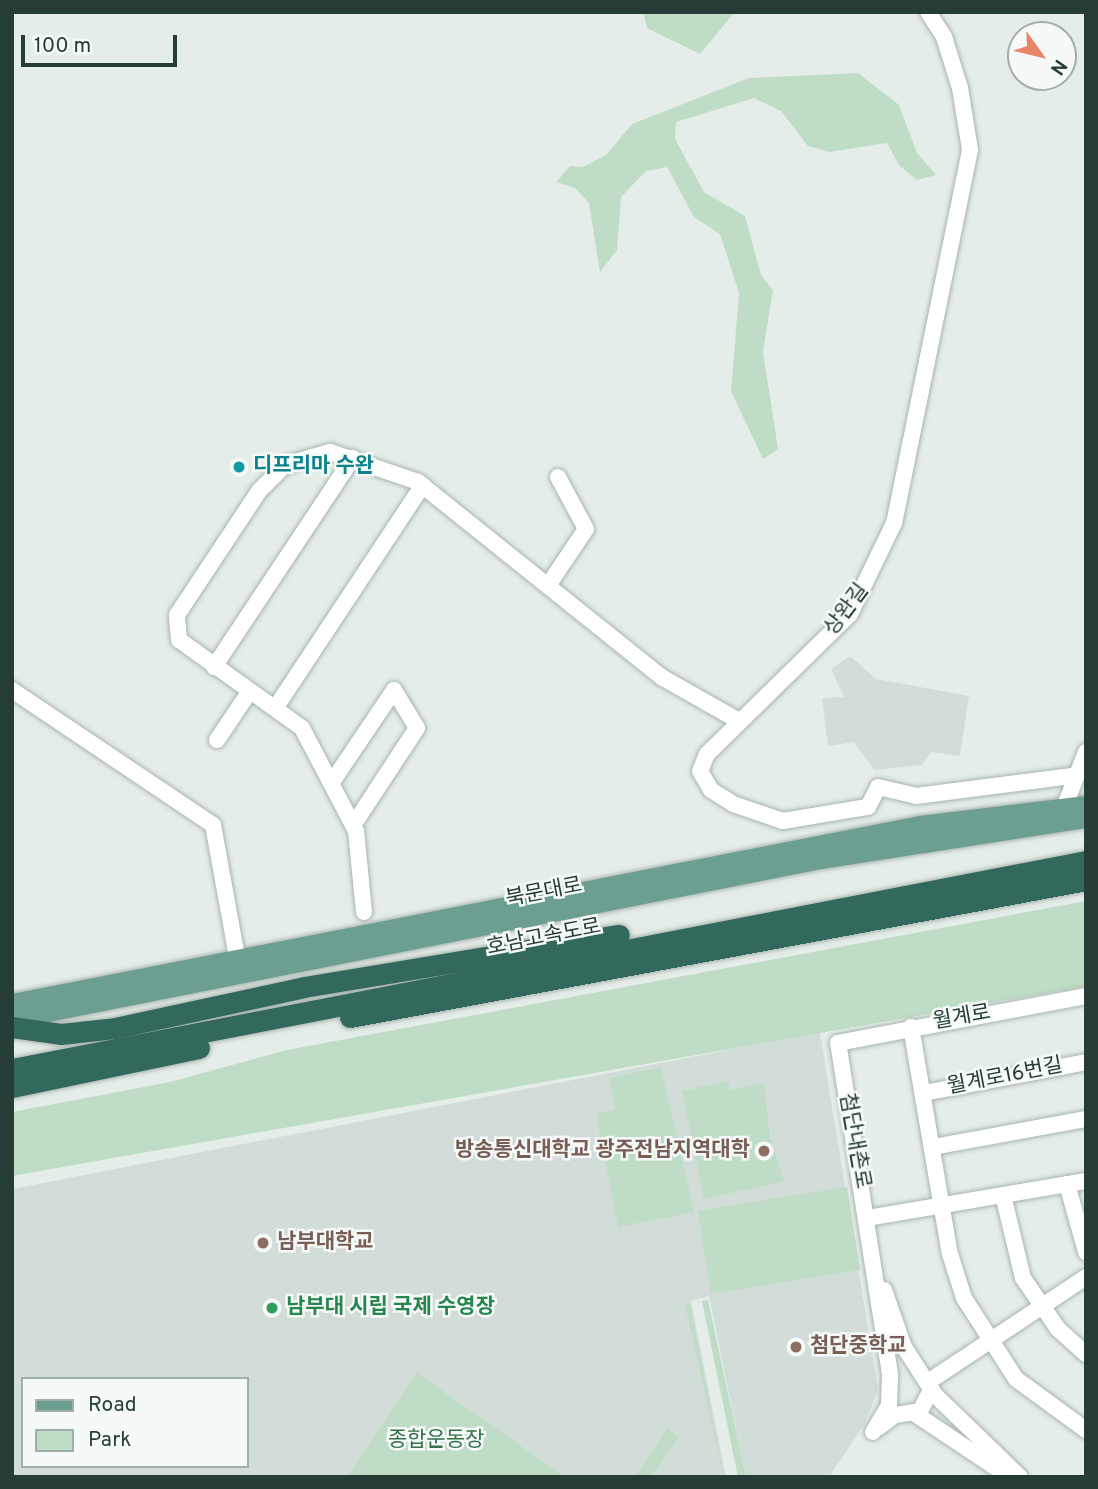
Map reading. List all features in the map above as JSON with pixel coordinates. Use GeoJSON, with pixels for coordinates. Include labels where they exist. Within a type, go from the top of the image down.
{"type":"FeatureCollection","features":[{"type":"Feature","properties":{"kind":"highway","name":"호남고속도로"},"geometry":{"type":"LineString","coordinates":[[13,1082],[894,895],[1086,861]]}},
{"type":"Feature","properties":{"kind":"highway","name":"호남고속도로"},"geometry":{"type":"LineString","coordinates":[[13,1082],[857,918],[1086,880]]}},
{"type":"Feature","properties":{"kind":"highway"},"geometry":{"type":"LineString","coordinates":[[12,1027],[61,1034],[115,1028],[491,953],[817,901],[894,895]]}},
{"type":"Feature","properties":{"kind":"main road","name":"북문대로"},"geometry":{"type":"LineString","coordinates":[[12,1003],[237,957],[1086,805]]}},
{"type":"Feature","properties":{"kind":"main road","name":"북문대로"},"geometry":{"type":"LineString","coordinates":[[12,1019],[921,834],[1086,818]]}},
{"type":"Feature","properties":{"kind":"street","name":"상완길"},"geometry":{"type":"LineString","coordinates":[[929,12],[944,37],[960,89],[970,150],[894,523],[850,614],[739,721],[699,771],[711,790],[751,812],[798,821],[868,807],[878,788],[916,796],[1072,776]]}},
{"type":"Feature","properties":{"kind":"street"},"geometry":{"type":"LineString","coordinates":[[364,912],[354,824],[302,728],[179,640],[177,615],[259,491],[298,458],[330,452],[423,485],[663,678],[739,721]]}},
{"type":"Feature","properties":{"kind":"street"},"geometry":{"type":"LineString","coordinates":[[214,667],[353,458]]}},
{"type":"Feature","properties":{"kind":"street"},"geometry":{"type":"LineString","coordinates":[[549,584],[586,529],[558,477]]}},
{"type":"Feature","properties":{"kind":"street"},"geometry":{"type":"LineString","coordinates":[[276,707],[423,485]]}},
{"type":"Feature","properties":{"kind":"street"},"geometry":{"type":"LineString","coordinates":[[12,690],[213,825],[237,957]]}},
{"type":"Feature","properties":{"kind":"street"},"geometry":{"type":"LineString","coordinates":[[332,782],[394,690],[417,728],[354,824]]}},
{"type":"Feature","properties":{"kind":"street"},"geometry":{"type":"LineString","coordinates":[[217,740],[250,691]]}},
{"type":"Feature","properties":{"kind":"street"},"geometry":{"type":"LineString","coordinates":[[1064,808],[1072,776],[1086,752]]}},
{"type":"Feature","properties":{"kind":"street"},"geometry":{"type":"LineString","coordinates":[[916,796],[921,834]]}},
{"type":"Feature","properties":{"kind":"street","name":"월계로"},"geometry":{"type":"LineString","coordinates":[[838,1042],[1086,996]]}},
{"type":"Feature","properties":{"kind":"street"},"geometry":{"type":"LineString","coordinates":[[911,1027],[941,1205],[964,1298],[1016,1380],[1086,1430]]}},
{"type":"Feature","properties":{"kind":"street","name":"첨단내촌로"},"geometry":{"type":"LineString","coordinates":[[838,1042],[870,1240]]}},
{"type":"Feature","properties":{"kind":"street","name":"월계로16번길"},"geometry":{"type":"LineString","coordinates":[[924,1093],[1086,1062]]}},
{"type":"Feature","properties":{"kind":"street"},"geometry":{"type":"LineString","coordinates":[[933,1147],[1086,1119]]}},
{"type":"Feature","properties":{"kind":"street"},"geometry":{"type":"LineString","coordinates":[[867,1218],[1086,1181]]}},
{"type":"Feature","properties":{"kind":"street"},"geometry":{"type":"LineString","coordinates":[[1067,1184],[1086,1252]]}},
{"type":"Feature","properties":{"kind":"street"},"geometry":{"type":"LineString","coordinates":[[1003,1195],[1013,1250],[1040,1307],[1086,1354]]}},
{"type":"Feature","properties":{"kind":"street"},"geometry":{"type":"LineString","coordinates":[[870,1240],[904,1347],[927,1382],[1020,1477]]}},
{"type":"Feature","properties":{"kind":"street"},"geometry":{"type":"LineString","coordinates":[[870,1240],[890,1392],[910,1413],[1011,1477]]}},
{"type":"Feature","properties":{"kind":"street"},"geometry":{"type":"LineString","coordinates":[[927,1382],[1086,1277]]}},
{"type":"Feature","properties":{"kind":"street"},"geometry":{"type":"LineString","coordinates":[[902,1374],[927,1382],[929,1402],[873,1432],[890,1392],[902,1374]]}},
{"type":"Feature","properties":{"kind":"shaded area"},"geometry":{"type":"Polygon","coordinates":[[[850,656],[876,679],[969,696],[960,756],[931,752],[922,765],[874,770],[854,742],[828,746],[822,698],[844,697],[831,669],[850,656]]]}},
{"type":"Feature","properties":{"kind":"shaded area"},"geometry":{"type":"Polygon","coordinates":[[[820,1032],[878,1390],[864,1425],[829,1477],[746,1477],[709,1296],[691,1301],[726,1477],[12,1477],[12,1189],[820,1032]]]}},
{"type":"Feature","properties":{"kind":"green space"},"geometry":{"type":"Polygon","coordinates":[[[643,12],[735,12],[700,54],[647,28],[643,12]]]}},
{"type":"Feature","properties":{"kind":"green space"},"geometry":{"type":"Polygon","coordinates":[[[858,73],[899,105],[917,153],[936,175],[917,180],[899,165],[887,143],[829,152],[808,146],[781,111],[754,98],[676,122],[675,139],[704,192],[745,216],[761,275],[773,290],[763,352],[778,449],[763,459],[731,391],[739,293],[720,234],[694,217],[667,167],[646,171],[621,197],[617,250],[600,272],[589,203],[575,188],[556,182],[570,166],[583,167],[606,155],[632,124],[749,78],[858,73]]]}},
{"type":"Feature","properties":{"kind":"green space"},"geometry":{"type":"Polygon","coordinates":[[[1086,901],[1086,986],[12,1176],[12,1112],[170,1082],[287,1050],[1086,901]]]}},
{"type":"Feature","properties":{"kind":"green space"},"geometry":{"type":"Polygon","coordinates":[[[661,1067],[694,1212],[618,1227],[596,1114],[615,1110],[609,1078],[661,1067]]]}},
{"type":"Feature","properties":{"kind":"green space"},"geometry":{"type":"Polygon","coordinates":[[[728,1081],[730,1090],[764,1083],[770,1138],[784,1181],[704,1199],[682,1091],[728,1081]]]}},
{"type":"Feature","properties":{"kind":"green space"},"geometry":{"type":"Polygon","coordinates":[[[847,1187],[860,1270],[711,1294],[698,1211],[847,1187]]]}},
{"type":"Feature","properties":{"kind":"green space"},"geometry":{"type":"Polygon","coordinates":[[[708,1300],[746,1477],[738,1477],[702,1301],[708,1300]]]}},
{"type":"Feature","properties":{"kind":"green space"},"geometry":{"type":"Polygon","coordinates":[[[690,1303],[724,1477],[685,1305],[690,1303]]]}},
{"type":"Feature","properties":{"kind":"green space","name":"종합운동장"},"geometry":{"type":"Polygon","coordinates":[[[417,1373],[565,1477],[347,1477],[417,1373]]]}},
{"type":"Feature","properties":{"kind":"green space"},"geometry":{"type":"Polygon","coordinates":[[[667,1428],[679,1437],[652,1477],[635,1477],[667,1428]]]}},
{"type":"Feature","properties":{"kind":"place","name":"디프리마 수완"},"geometry":{"type":"Point","coordinates":[239,467]}},
{"type":"Feature","properties":{"kind":"place","name":"방송통신대학교 광주전남지역대학"},"geometry":{"type":"Point","coordinates":[764,1151]}},
{"type":"Feature","properties":{"kind":"place","name":"남부대학교"},"geometry":{"type":"Point","coordinates":[263,1243]}},
{"type":"Feature","properties":{"kind":"place","name":"남부대 시립 국제 수영장"},"geometry":{"type":"Point","coordinates":[272,1308]}},
{"type":"Feature","properties":{"kind":"place","name":"첨단중학교"},"geometry":{"type":"Point","coordinates":[796,1347]}}]}
